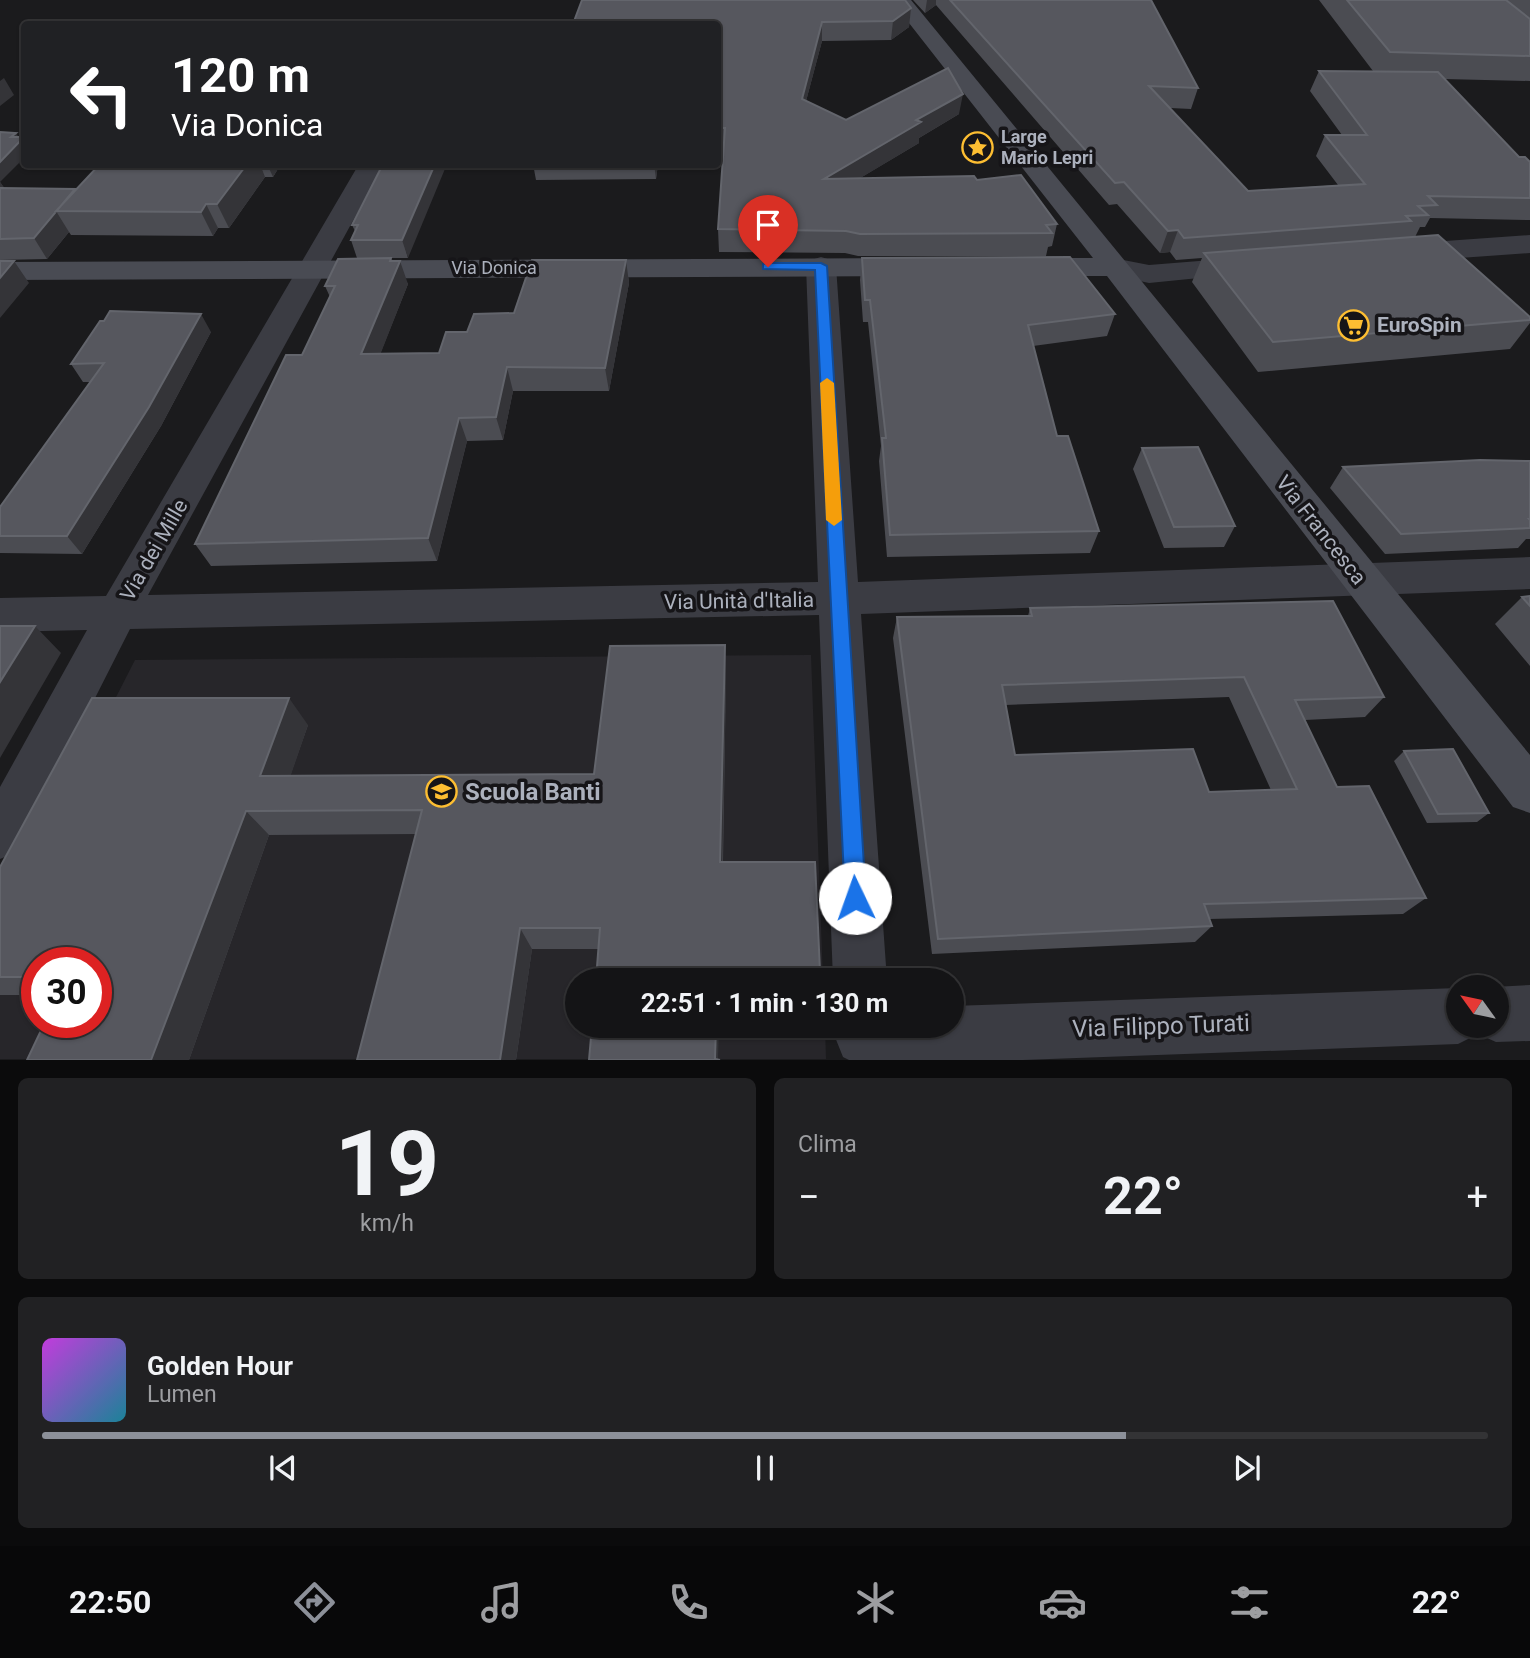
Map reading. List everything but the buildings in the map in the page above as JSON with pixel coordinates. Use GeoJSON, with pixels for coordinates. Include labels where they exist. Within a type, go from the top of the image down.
{"type":"FeatureCollection","features":[{"type":"Feature","properties":{"kind":"main road","name":"Via Francesca"},"geometry":{"type":"LineString","coordinates":[[901,0],[1530,791]]}},
{"type":"Feature","properties":{"kind":"main road","name":"Via Donica"},"geometry":{"type":"LineString","coordinates":[[0,271],[932,267]]}},
{"type":"Feature","properties":{"kind":"main road"},"geometry":{"type":"LineString","coordinates":[[1002,267],[1114,267]]}},
{"type":"Feature","properties":{"kind":"street","name":"Via dei Mille"},"geometry":{"type":"LineString","coordinates":[[0,835],[118,612],[370,168]]}},
{"type":"Feature","properties":{"kind":"street"},"geometry":{"type":"LineString","coordinates":[[1372,256],[1530,244]]}},
{"type":"Feature","properties":{"kind":"street"},"geometry":{"type":"LineString","coordinates":[[1114,267],[1149,274],[1274,264]]}},
{"type":"Feature","properties":{"kind":"street"},"geometry":{"type":"LineString","coordinates":[[821,266],[859,968]]}},
{"type":"Feature","properties":{"kind":"street","name":"Via Unità d'Italia"},"geometry":{"type":"LineString","coordinates":[[0,615],[838,599],[1530,573]]}},
{"type":"Feature","properties":{"kind":"street"},"geometry":{"type":"LineString","coordinates":[[1509,1014],[1530,1013]]}},
{"type":"Feature","properties":{"kind":"street","name":"Via Filippo Turati"},"geometry":{"type":"LineString","coordinates":[[864,1040],[1446,1016]]}},
{"type":"Feature","properties":{"kind":"shaded area","name":"Scuola Banti"},"geometry":{"type":"Polygon","coordinates":[[[811,655],[823,968],[565,968],[565,1038],[825,1038],[826,1059],[0,1059],[0,924],[135,660],[811,655]]]}},
{"type":"Feature","properties":{"kind":"slow traffic"},"geometry":{"type":"LineString","coordinates":[[827,383],[834,520]]}},
{"type":"Feature","properties":{"kind":"place","name":"Large Mario Lepri"},"geometry":{"type":"Point","coordinates":[978,147]}},
{"type":"Feature","properties":{"kind":"place","name":"EuroSpin"},"geometry":{"type":"Point","coordinates":[1354,325]}},
{"type":"Feature","properties":{"kind":"place","name":"Scuola Banti"},"geometry":{"type":"Point","coordinates":[442,792]}},
{"type":"Feature","properties":{"kind":"route"},"geometry":{"type":"LineString","coordinates":[[768,267],[821,266],[855,898]]}}]}
